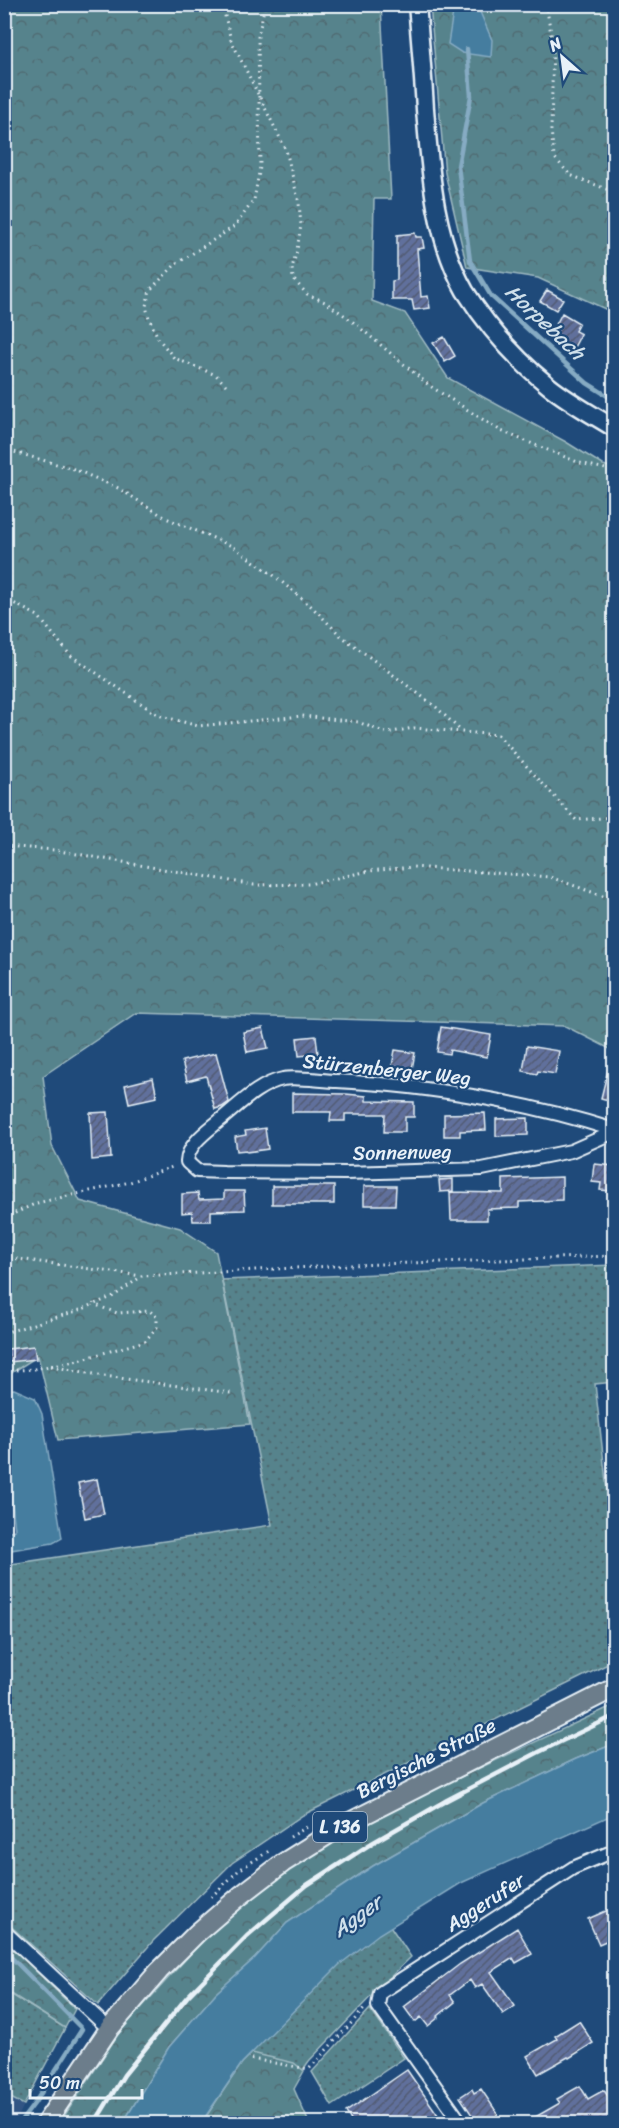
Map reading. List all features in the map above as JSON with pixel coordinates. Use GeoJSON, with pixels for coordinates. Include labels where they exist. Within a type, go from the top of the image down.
{"type":"FeatureCollection","features":[{"type":"Feature","properties":{"kind":"main road","name":"Bergische Straße"},"geometry":{"type":"LineString","coordinates":[[109,2029],[159,1971],[197,1933],[283,1863],[342,1826],[615,1688]]}},
{"type":"Feature","properties":{"kind":"main road","name":"L 136"},"geometry":{"type":"LineString","coordinates":[[45,2124],[109,2029]]}},
{"type":"Feature","properties":{"kind":"street"},"geometry":{"type":"LineString","coordinates":[[417,4],[429,162],[440,225],[450,258],[464,289],[487,324],[550,387],[615,428]]}},
{"type":"Feature","properties":{"kind":"street","name":"Stürzenberger Weg"},"geometry":{"type":"LineString","coordinates":[[187,1162],[187,1153],[203,1135],[257,1090],[283,1078],[455,1093],[566,1115],[615,1131]]}},
{"type":"Feature","properties":{"kind":"street","name":"Sonnenweg"},"geometry":{"type":"LineString","coordinates":[[187,1162],[197,1171],[224,1172],[346,1173],[482,1169],[571,1151],[615,1131]]}},
{"type":"Feature","properties":{"kind":"street","name":"Aggerufer"},"geometry":{"type":"LineString","coordinates":[[380,1993],[573,1868],[615,1851]]}},
{"type":"Feature","properties":{"kind":"street"},"geometry":{"type":"LineString","coordinates":[[4,1931],[109,2029]]}},
{"type":"Feature","properties":{"kind":"street"},"geometry":{"type":"LineString","coordinates":[[380,1993],[378,2006],[462,2124]]}},
{"type":"Feature","properties":{"kind":"path"},"geometry":{"type":"LineString","coordinates":[[222,4],[231,39],[286,150],[299,203],[301,225],[292,267],[293,279],[307,294],[325,302],[347,317],[430,386],[501,431],[580,464],[615,471]]}},
{"type":"Feature","properties":{"kind":"path"},"geometry":{"type":"LineString","coordinates":[[226,385],[216,375],[174,358],[158,339],[146,306],[150,290],[176,264],[235,226],[254,200],[260,167],[258,37],[265,4]]}},
{"type":"Feature","properties":{"kind":"path"},"geometry":{"type":"LineString","coordinates":[[546,4],[553,46],[551,130],[554,157],[570,175],[615,192]]}},
{"type":"Feature","properties":{"kind":"path"},"geometry":{"type":"LineString","coordinates":[[4,447],[74,469],[107,483],[166,518],[232,546],[272,574],[311,606],[340,636],[436,707],[461,732]]}},
{"type":"Feature","properties":{"kind":"path"},"geometry":{"type":"LineString","coordinates":[[4,598],[38,616],[70,655],[158,715],[198,726],[302,716],[358,722],[386,733],[414,728],[498,735],[576,820],[615,818]]}},
{"type":"Feature","properties":{"kind":"path"},"geometry":{"type":"LineString","coordinates":[[4,846],[54,850],[254,885],[309,884],[369,871],[413,867],[550,877],[615,900]]}},
{"type":"Feature","properties":{"kind":"path"},"geometry":{"type":"LineString","coordinates":[[4,1218],[37,1203],[130,1182],[187,1162]]}},
{"type":"Feature","properties":{"kind":"path"},"geometry":{"type":"LineString","coordinates":[[4,1257],[142,1276],[352,1265],[615,1256]]}},
{"type":"Feature","properties":{"kind":"path"},"geometry":{"type":"LineString","coordinates":[[4,1333],[93,1305],[114,1296],[142,1276]]}},
{"type":"Feature","properties":{"kind":"path"},"geometry":{"type":"LineString","coordinates":[[4,1371],[80,1360],[145,1341],[158,1328],[157,1317],[150,1311],[117,1313],[93,1305]]}},
{"type":"Feature","properties":{"kind":"path"},"geometry":{"type":"LineString","coordinates":[[49,1366],[104,1376],[231,1393]]}},
{"type":"Feature","properties":{"kind":"path"},"geometry":{"type":"LineString","coordinates":[[251,2059],[309,2069],[380,1993]]}},
{"type":"Feature","properties":{"kind":"shaded area"},"geometry":{"type":"Polygon","coordinates":[[[5,2095],[24,2105],[15,2123],[5,2123],[5,2095]]]}},
{"type":"Feature","properties":{"kind":"green space"},"geometry":{"type":"Polygon","coordinates":[[[5,5],[381,5],[391,199],[374,199],[372,301],[405,313],[448,378],[566,442],[603,465],[614,468],[614,1051],[565,1026],[136,1013],[43,1076],[52,1146],[80,1201],[180,1228],[216,1252],[250,1424],[58,1440],[38,1356],[5,1377],[5,5]]]}},
{"type":"Feature","properties":{"kind":"green space"},"geometry":{"type":"Polygon","coordinates":[[[430,5],[614,5],[614,313],[538,278],[467,267],[445,173],[430,5]]]}},
{"type":"Feature","properties":{"kind":"green space"},"geometry":{"type":"Polygon","coordinates":[[[614,1265],[614,1382],[595,1384],[614,1552],[614,1661],[303,1815],[232,1863],[153,1941],[98,2005],[5,1921],[5,1565],[272,1525],[222,1280],[614,1265]]]}},
{"type":"Feature","properties":{"kind":"green space"},"geometry":{"type":"Polygon","coordinates":[[[614,1705],[614,1744],[576,1759],[483,1803],[373,1866],[287,1923],[255,1958],[216,1993],[169,2047],[123,2123],[59,2124],[121,2030],[204,1939],[294,1864],[358,1825],[614,1705]]]}},
{"type":"Feature","properties":{"kind":"green space"},"geometry":{"type":"Polygon","coordinates":[[[356,1875],[411,1957],[309,2061],[279,2104],[292,2123],[123,2124],[356,1875]]]}},
{"type":"Feature","properties":{"kind":"green space"},"geometry":{"type":"Polygon","coordinates":[[[5,1941],[75,2009],[65,2028],[5,1990],[5,1941]]]}},
{"type":"Feature","properties":{"kind":"green space"},"geometry":{"type":"Polygon","coordinates":[[[4,1990],[65,2028],[24,2105],[5,2095],[4,1990]]]}},
{"type":"Feature","properties":{"kind":"green space"},"geometry":{"type":"Polygon","coordinates":[[[370,2009],[404,2058],[332,2106],[312,2072],[370,2009]]]}},
{"type":"Feature","properties":{"kind":"green space"},"geometry":{"type":"Polygon","coordinates":[[[252,2053],[294,2063],[304,2071],[294,2089],[309,2123],[201,2124],[242,2063],[252,2053]]]}},
{"type":"Feature","properties":{"kind":"water"},"geometry":{"type":"Polygon","coordinates":[[[447,5],[477,5],[492,40],[491,57],[462,53],[448,44],[453,12],[447,5]]]}},
{"type":"Feature","properties":{"kind":"water"},"geometry":{"type":"Polygon","coordinates":[[[14,1389],[35,1398],[42,1414],[62,1538],[53,1543],[5,1551],[5,1532],[15,1530],[7,1460],[5,1460],[5,1390],[14,1389]]]}},
{"type":"Feature","properties":{"kind":"water","name":"Agger"},"geometry":{"type":"Polygon","coordinates":[[[614,1744],[614,1814],[461,1883],[379,1934],[339,1965],[242,2063],[201,2123],[123,2123],[169,2047],[216,1993],[255,1958],[287,1923],[373,1866],[483,1803],[576,1759],[614,1744]]]}},
{"type":"Feature","properties":{"kind":"building"},"geometry":{"type":"Polygon","coordinates":[[[415,233],[416,237],[422,237],[424,248],[417,249],[421,297],[428,296],[430,308],[414,310],[412,300],[392,300],[392,281],[397,280],[397,235],[415,233]]]}},
{"type":"Feature","properties":{"kind":"building"},"geometry":{"type":"Polygon","coordinates":[[[547,290],[563,299],[556,310],[540,301],[547,290]]]}},
{"type":"Feature","properties":{"kind":"building"},"geometry":{"type":"Polygon","coordinates":[[[562,313],[579,323],[575,331],[581,334],[573,349],[549,338],[562,313]]]}},
{"type":"Feature","properties":{"kind":"building"},"geometry":{"type":"Polygon","coordinates":[[[444,337],[455,356],[445,362],[433,343],[444,337]]]}},
{"type":"Feature","properties":{"kind":"building"},"geometry":{"type":"Polygon","coordinates":[[[441,1027],[491,1035],[487,1057],[450,1050],[449,1054],[437,1052],[441,1027]]]}},
{"type":"Feature","properties":{"kind":"building"},"geometry":{"type":"Polygon","coordinates":[[[263,1028],[268,1048],[247,1052],[243,1032],[263,1028]]]}},
{"type":"Feature","properties":{"kind":"building"},"geometry":{"type":"Polygon","coordinates":[[[316,1036],[318,1054],[299,1056],[297,1038],[316,1036]]]}},
{"type":"Feature","properties":{"kind":"building"},"geometry":{"type":"Polygon","coordinates":[[[527,1046],[559,1051],[555,1074],[523,1071],[527,1046]]]}},
{"type":"Feature","properties":{"kind":"building"},"geometry":{"type":"Polygon","coordinates":[[[395,1050],[415,1053],[412,1069],[392,1066],[395,1050]]]}},
{"type":"Feature","properties":{"kind":"building"},"geometry":{"type":"Polygon","coordinates":[[[216,1053],[229,1102],[215,1109],[206,1076],[187,1081],[182,1061],[216,1053]]]}},
{"type":"Feature","properties":{"kind":"building"},"geometry":{"type":"Polygon","coordinates":[[[610,1062],[615,1062],[615,1102],[601,1098],[610,1062]]]}},
{"type":"Feature","properties":{"kind":"building"},"geometry":{"type":"Polygon","coordinates":[[[153,1078],[157,1097],[129,1103],[125,1085],[153,1078]]]}},
{"type":"Feature","properties":{"kind":"building"},"geometry":{"type":"Polygon","coordinates":[[[292,1093],[346,1094],[366,1096],[366,1101],[414,1102],[414,1117],[405,1117],[405,1132],[384,1132],[385,1114],[345,1114],[345,1121],[330,1121],[331,1112],[292,1112],[292,1093]]]}},
{"type":"Feature","properties":{"kind":"building"},"geometry":{"type":"Polygon","coordinates":[[[108,1112],[111,1158],[92,1160],[90,1113],[108,1112]]]}},
{"type":"Feature","properties":{"kind":"building"},"geometry":{"type":"Polygon","coordinates":[[[485,1113],[486,1130],[460,1131],[460,1136],[444,1136],[444,1114],[485,1113]]]}},
{"type":"Feature","properties":{"kind":"building"},"geometry":{"type":"Polygon","coordinates":[[[528,1118],[528,1135],[496,1136],[496,1119],[528,1118]]]}},
{"type":"Feature","properties":{"kind":"building"},"geometry":{"type":"Polygon","coordinates":[[[265,1128],[268,1149],[237,1151],[235,1137],[246,1135],[245,1131],[265,1128]]]}},
{"type":"Feature","properties":{"kind":"building"},"geometry":{"type":"Polygon","coordinates":[[[594,1164],[614,1166],[612,1191],[600,1190],[601,1183],[592,1182],[594,1164]]]}},
{"type":"Feature","properties":{"kind":"building"},"geometry":{"type":"Polygon","coordinates":[[[562,1177],[562,1200],[519,1202],[519,1208],[487,1209],[487,1220],[451,1220],[450,1192],[503,1193],[503,1179],[562,1177]]]}},
{"type":"Feature","properties":{"kind":"building"},"geometry":{"type":"Polygon","coordinates":[[[453,1179],[453,1191],[440,1192],[439,1180],[453,1179]]]}},
{"type":"Feature","properties":{"kind":"building"},"geometry":{"type":"Polygon","coordinates":[[[272,1186],[334,1186],[334,1204],[272,1204],[272,1186]]]}},
{"type":"Feature","properties":{"kind":"building"},"geometry":{"type":"Polygon","coordinates":[[[364,1186],[396,1186],[395,1205],[364,1205],[364,1186]]]}},
{"type":"Feature","properties":{"kind":"building"},"geometry":{"type":"Polygon","coordinates":[[[224,1191],[244,1191],[245,1210],[211,1211],[211,1221],[193,1221],[192,1212],[182,1213],[182,1194],[198,1193],[199,1200],[224,1199],[224,1191]]]}},
{"type":"Feature","properties":{"kind":"building"},"geometry":{"type":"Polygon","coordinates":[[[34,1346],[36,1359],[9,1362],[8,1349],[34,1346]]]}},
{"type":"Feature","properties":{"kind":"building"},"geometry":{"type":"Polygon","coordinates":[[[97,1479],[104,1514],[85,1518],[78,1483],[97,1479]]]}},
{"type":"Feature","properties":{"kind":"building"},"geometry":{"type":"Polygon","coordinates":[[[615,1907],[615,1937],[599,1944],[588,1919],[615,1907]]]}},
{"type":"Feature","properties":{"kind":"building"},"geometry":{"type":"Polygon","coordinates":[[[517,1928],[532,1954],[516,1963],[513,1958],[491,1972],[515,2006],[503,2014],[482,1984],[475,1988],[470,1980],[450,1995],[455,2002],[428,2026],[421,2017],[415,2022],[404,2007],[460,1964],[517,1928]]]}},
{"type":"Feature","properties":{"kind":"building"},"geometry":{"type":"Polygon","coordinates":[[[579,2021],[593,2043],[538,2074],[527,2056],[557,2039],[555,2036],[579,2021]]]}},
{"type":"Feature","properties":{"kind":"building"},"geometry":{"type":"Polygon","coordinates":[[[407,2070],[438,2115],[425,2124],[353,2124],[346,2112],[407,2070]]]}},
{"type":"Feature","properties":{"kind":"building"},"geometry":{"type":"Polygon","coordinates":[[[580,2086],[588,2099],[604,2090],[607,2095],[615,2090],[615,2117],[604,2124],[523,2124],[560,2103],[557,2099],[580,2086]]]}},
{"type":"Feature","properties":{"kind":"building"},"geometry":{"type":"Polygon","coordinates":[[[472,2089],[474,2093],[481,2089],[498,2114],[492,2119],[496,2124],[478,2124],[460,2097],[472,2089]]]}},
{"type":"Feature","properties":{"kind":"waterway","name":"Horpebach"},"geometry":{"type":"LineString","coordinates":[[467,49],[471,96],[458,166],[470,261],[491,296],[587,383],[614,400]]}},
{"type":"Feature","properties":{"kind":"waterway"},"geometry":{"type":"LineString","coordinates":[[4,1950],[82,2029],[19,2124]]}},
{"type":"Feature","properties":{"kind":"railway"},"geometry":{"type":"LineString","coordinates":[[94,2124],[124,2075],[187,1997],[247,1936],[307,1885],[372,1843],[447,1800],[614,1716]]}}]}
